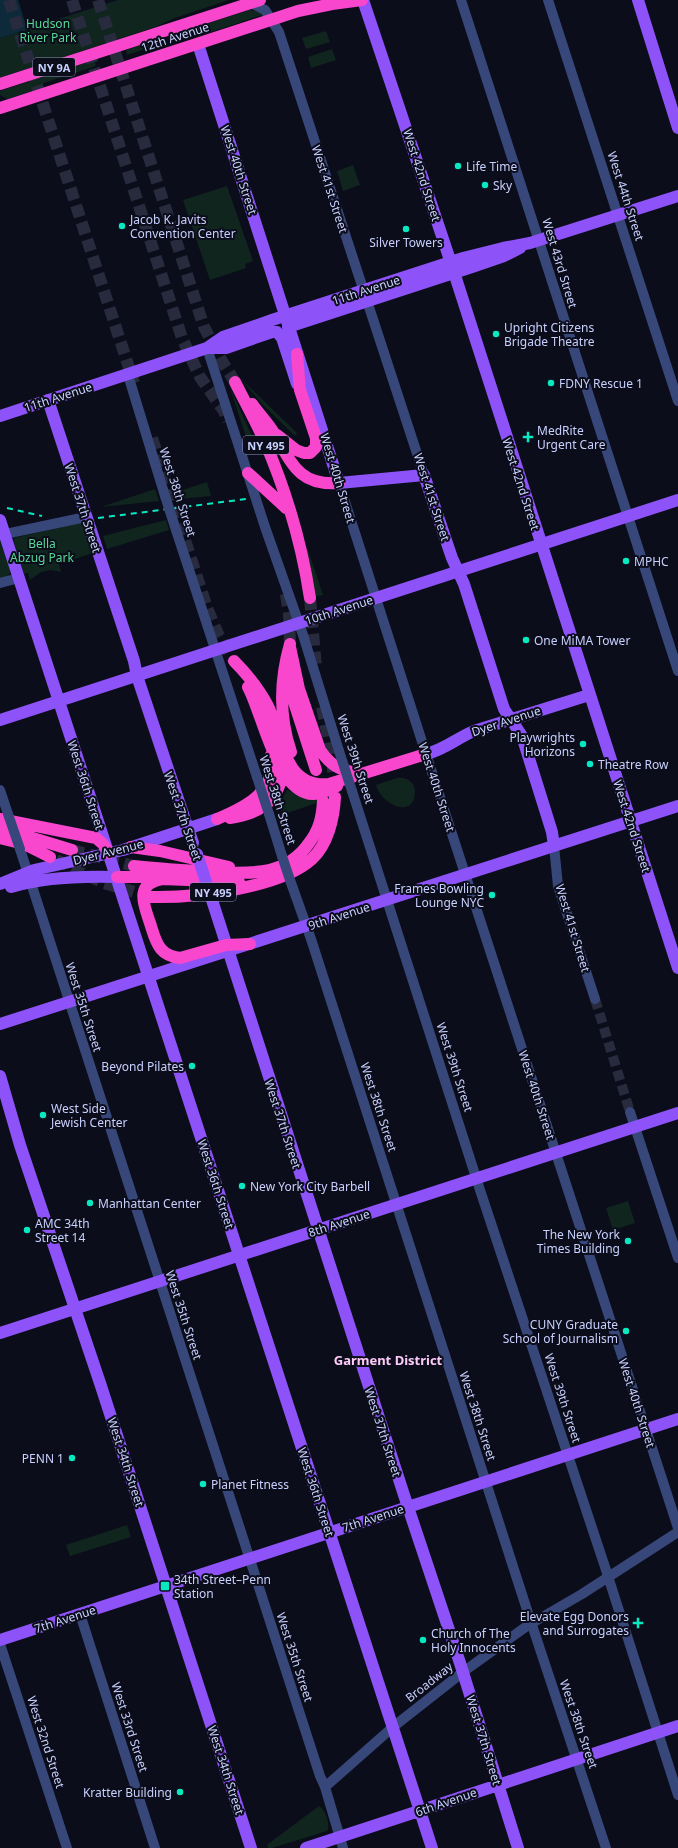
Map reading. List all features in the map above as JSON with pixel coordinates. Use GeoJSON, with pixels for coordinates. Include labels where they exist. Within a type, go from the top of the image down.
{"type":"FeatureCollection","features":[{"type":"Feature","properties":{"kind":"highway","name":"12th Avenue"},"geometry":{"type":"LineString","coordinates":[[0,108],[314,7],[362,0]]}},
{"type":"Feature","properties":{"kind":"highway","name":"12th Avenue"},"geometry":{"type":"LineString","coordinates":[[0,84],[256,2]]}},
{"type":"Feature","properties":{"kind":"highway"},"geometry":{"type":"LineString","coordinates":[[274,432],[300,452],[310,453],[314,450],[316,438],[300,390],[297,354]]}},
{"type":"Feature","properties":{"kind":"highway","name":"NY 495"},"geometry":{"type":"LineString","coordinates":[[274,432],[235,382],[265,441],[290,512],[302,557],[310,598]]}},
{"type":"Feature","properties":{"kind":"highway"},"geometry":{"type":"LineString","coordinates":[[274,432],[287,458],[300,473],[316,482],[340,483]]}},
{"type":"Feature","properties":{"kind":"highway"},"geometry":{"type":"LineString","coordinates":[[248,473],[281,502],[290,512]]}},
{"type":"Feature","properties":{"kind":"highway"},"geometry":{"type":"LineString","coordinates":[[290,644],[299,689],[320,750],[326,759],[343,770],[366,773]]}},
{"type":"Feature","properties":{"kind":"highway"},"geometry":{"type":"LineString","coordinates":[[290,644],[291,690],[316,770]]}},
{"type":"Feature","properties":{"kind":"highway"},"geometry":{"type":"LineString","coordinates":[[290,644],[285,662],[282,700],[292,756],[300,767],[315,777],[326,779],[352,777]]}},
{"type":"Feature","properties":{"kind":"highway"},"geometry":{"type":"LineString","coordinates":[[352,777],[329,790],[313,794],[293,786],[282,773],[268,740],[255,701],[234,661],[245,673],[268,706],[284,755],[294,770],[305,779],[318,784],[329,784],[426,754]]}},
{"type":"Feature","properties":{"kind":"highway"},"geometry":{"type":"LineString","coordinates":[[217,819],[254,800],[265,787],[271,775],[272,769],[268,740]]}},
{"type":"Feature","properties":{"kind":"highway"},"geometry":{"type":"LineString","coordinates":[[217,819],[251,814],[263,807],[277,792],[281,784],[282,773]]}},
{"type":"Feature","properties":{"kind":"highway","name":"NY 495"},"geometry":{"type":"LineString","coordinates":[[152,897],[183,896],[250,887],[292,873],[318,851],[327,836],[333,817],[335,797]]}},
{"type":"Feature","properties":{"kind":"highway","name":"NY 495"},"geometry":{"type":"LineString","coordinates":[[134,866],[179,870],[248,872],[268,871],[289,863],[308,846],[320,824],[323,801]]}},
{"type":"Feature","properties":{"kind":"highway"},"geometry":{"type":"LineString","coordinates":[[4,817],[96,838],[103,844],[109,853]]}},
{"type":"Feature","properties":{"kind":"highway"},"geometry":{"type":"LineString","coordinates":[[303,865],[317,845],[320,835],[320,824]]}},
{"type":"Feature","properties":{"kind":"highway"},"geometry":{"type":"LineString","coordinates":[[0,828],[72,850]]}},
{"type":"Feature","properties":{"kind":"highway"},"geometry":{"type":"LineString","coordinates":[[0,838],[24,844],[50,857]]}},
{"type":"Feature","properties":{"kind":"highway"},"geometry":{"type":"LineString","coordinates":[[131,847],[167,853],[248,872]]}},
{"type":"Feature","properties":{"kind":"highway"},"geometry":{"type":"LineString","coordinates":[[117,877],[148,877],[227,882],[273,879]]}},
{"type":"Feature","properties":{"kind":"highway"},"geometry":{"type":"LineString","coordinates":[[162,879],[149,884],[145,888],[142,896],[156,940],[162,950],[171,956],[180,958],[250,944]]}},
{"type":"Feature","properties":{"kind":"main road","name":"West 42nd Street"},"geometry":{"type":"LineString","coordinates":[[362,0],[452,268],[540,545],[678,968]]}},
{"type":"Feature","properties":{"kind":"main road"},"geometry":{"type":"LineString","coordinates":[[638,0],[678,128]]}},
{"type":"Feature","properties":{"kind":"main road","name":"West 40th Street"},"geometry":{"type":"LineString","coordinates":[[198,44],[284,326],[300,390]]}},
{"type":"Feature","properties":{"kind":"main road","name":"11th Avenue"},"geometry":{"type":"LineString","coordinates":[[207,348],[226,348],[272,332],[284,326],[452,268],[503,248],[534,242],[678,196]]}},
{"type":"Feature","properties":{"kind":"main road","name":"11th Avenue"},"geometry":{"type":"LineString","coordinates":[[0,416],[207,348],[223,337],[284,326]]}},
{"type":"Feature","properties":{"kind":"main road","name":"West 40th Street"},"geometry":{"type":"LineString","coordinates":[[284,326],[297,354],[340,483]]}},
{"type":"Feature","properties":{"kind":"main road","name":"West 37th Street"},"geometry":{"type":"LineString","coordinates":[[48,400],[463,1672],[518,1848]]}},
{"type":"Feature","properties":{"kind":"main road"},"geometry":{"type":"LineString","coordinates":[[340,483],[424,475]]}},
{"type":"Feature","properties":{"kind":"main road","name":"West 41st Street"},"geometry":{"type":"LineString","coordinates":[[424,475],[452,558],[464,583],[504,709],[522,736],[552,832],[554,846]]}},
{"type":"Feature","properties":{"kind":"main road","name":"10th Avenue"},"geometry":{"type":"LineString","coordinates":[[0,720],[678,500]]}},
{"type":"Feature","properties":{"kind":"main road","name":"West 36th Street"},"geometry":{"type":"LineString","coordinates":[[0,520],[2,534],[19,578],[117,877],[432,1848]]}},
{"type":"Feature","properties":{"kind":"main road","name":"Dyer Avenue"},"geometry":{"type":"LineString","coordinates":[[426,754],[442,749],[462,736],[510,719],[589,695]]}},
{"type":"Feature","properties":{"kind":"main road","name":"9th Avenue"},"geometry":{"type":"LineString","coordinates":[[250,944],[678,806]]}},
{"type":"Feature","properties":{"kind":"main road","name":"Dyer Avenue"},"geometry":{"type":"LineString","coordinates":[[0,884],[131,847],[217,819]]}},
{"type":"Feature","properties":{"kind":"main road","name":"Dyer Avenue"},"geometry":{"type":"LineString","coordinates":[[0,889],[29,877],[64,879],[117,877]]}},
{"type":"Feature","properties":{"kind":"main road"},"geometry":{"type":"LineString","coordinates":[[0,1024],[149,976],[227,948]]}},
{"type":"Feature","properties":{"kind":"main road","name":"West 34th Street"},"geometry":{"type":"LineString","coordinates":[[0,1076],[20,1145],[251,1848]]}},
{"type":"Feature","properties":{"kind":"main road","name":"8th Avenue"},"geometry":{"type":"LineString","coordinates":[[0,1334],[678,1113]]}},
{"type":"Feature","properties":{"kind":"main road","name":"7th Avenue"},"geometry":{"type":"LineString","coordinates":[[0,1640],[678,1419]]}},
{"type":"Feature","properties":{"kind":"main road","name":"6th Avenue"},"geometry":{"type":"LineString","coordinates":[[306,1848],[342,1842],[420,1811],[498,1784],[678,1726]]}},
{"type":"Feature","properties":{"kind":"street","name":"West 43rd Street"},"geometry":{"type":"LineString","coordinates":[[461,0],[534,242],[573,349],[678,672]]}},
{"type":"Feature","properties":{"kind":"street","name":"West 44th Street"},"geometry":{"type":"LineString","coordinates":[[548,0],[678,401]]}},
{"type":"Feature","properties":{"kind":"street","name":"West 41st Street"},"geometry":{"type":"LineString","coordinates":[[256,2],[265,10],[279,32],[424,475]]}},
{"type":"Feature","properties":{"kind":"street","name":"West 39th Street"},"geometry":{"type":"LineString","coordinates":[[207,348],[299,623],[387,901],[609,1577],[678,1795]]}},
{"type":"Feature","properties":{"kind":"street","name":"West 38th Street"},"geometry":{"type":"LineString","coordinates":[[128,374],[165,496],[257,776],[268,814],[606,1848]]}},
{"type":"Feature","properties":{"kind":"street","name":"West 40th Street"},"geometry":{"type":"LineString","coordinates":[[340,483],[426,754],[678,1528]]}},
{"type":"Feature","properties":{"kind":"street"},"geometry":{"type":"LineString","coordinates":[[2,534],[86,517]]}},
{"type":"Feature","properties":{"kind":"street"},"geometry":{"type":"LineString","coordinates":[[0,583],[19,578]]}},
{"type":"Feature","properties":{"kind":"street","name":"West 35th Street"},"geometry":{"type":"LineString","coordinates":[[0,790],[4,817],[20,849],[342,1842]]}},
{"type":"Feature","properties":{"kind":"street","name":"West 41st Street"},"geometry":{"type":"LineString","coordinates":[[554,846],[558,886],[595,999]]}},
{"type":"Feature","properties":{"kind":"street"},"geometry":{"type":"LineString","coordinates":[[630,1112],[678,1258]]}},
{"type":"Feature","properties":{"kind":"street","name":"Broadway"},"geometry":{"type":"LineString","coordinates":[[325,1787],[393,1727],[463,1672],[532,1624],[609,1577],[678,1528]]}},
{"type":"Feature","properties":{"kind":"street","name":"West 33rd Street"},"geometry":{"type":"LineString","coordinates":[[80,1614],[155,1848]]}},
{"type":"Feature","properties":{"kind":"street","name":"West 32nd Street"},"geometry":{"type":"LineString","coordinates":[[0,1644],[67,1848]]}},
{"type":"Feature","properties":{"kind":"green space","name":"Hudson River Park"},"geometry":{"type":"Polygon","coordinates":[[[7,0],[229,0],[175,18],[155,27],[0,78],[0,38],[18,32],[7,0]]]}},
{"type":"Feature","properties":{"kind":"green space"},"geometry":{"type":"Polygon","coordinates":[[[250,10],[261,12],[262,15],[196,37],[193,28],[250,10]]]}},
{"type":"Feature","properties":{"kind":"green space"},"geometry":{"type":"Polygon","coordinates":[[[326,31],[330,42],[306,49],[302,38],[326,31]]]}},
{"type":"Feature","properties":{"kind":"green space"},"geometry":{"type":"Polygon","coordinates":[[[156,40],[163,43],[127,55],[126,50],[156,40]]]}},
{"type":"Feature","properties":{"kind":"green space"},"geometry":{"type":"Polygon","coordinates":[[[332,49],[336,60],[311,68],[308,57],[332,49]]]}},
{"type":"Feature","properties":{"kind":"green space"},"geometry":{"type":"Polygon","coordinates":[[[94,60],[96,66],[44,83],[32,91],[7,99],[0,95],[0,91],[94,60]]]}},
{"type":"Feature","properties":{"kind":"green space"},"geometry":{"type":"Polygon","coordinates":[[[353,165],[360,185],[343,191],[337,171],[353,165]]]}},
{"type":"Feature","properties":{"kind":"green space"},"geometry":{"type":"Polygon","coordinates":[[[227,186],[253,261],[245,264],[246,268],[210,280],[183,200],[227,186]]]}},
{"type":"Feature","properties":{"kind":"green space"},"geometry":{"type":"Polygon","coordinates":[[[240,378],[297,433],[295,436],[264,406],[240,378]]]}},
{"type":"Feature","properties":{"kind":"green space"},"geometry":{"type":"Polygon","coordinates":[[[229,385],[255,443],[257,453],[254,449],[251,452],[229,385]]]}},
{"type":"Feature","properties":{"kind":"green space"},"geometry":{"type":"Polygon","coordinates":[[[207,482],[211,496],[178,499],[177,492],[207,482]]]}},
{"type":"Feature","properties":{"kind":"green space"},"geometry":{"type":"Polygon","coordinates":[[[155,489],[159,501],[101,507],[155,489]]]}},
{"type":"Feature","properties":{"kind":"green space"},"geometry":{"type":"Polygon","coordinates":[[[166,520],[169,530],[107,549],[103,536],[166,520]]]}},
{"type":"Feature","properties":{"kind":"green space","name":"Bella Abzug Park"},"geometry":{"type":"Polygon","coordinates":[[[80,523],[83,525],[93,553],[59,564],[61,572],[51,570],[41,572],[30,580],[28,573],[24,574],[14,538],[80,523]]]}},
{"type":"Feature","properties":{"kind":"green space","name":"Bella Abzug Park"},"geometry":{"type":"Polygon","coordinates":[[[0,541],[11,572],[8,576],[0,578],[0,541]]]}},
{"type":"Feature","properties":{"kind":"green space"},"geometry":{"type":"Polygon","coordinates":[[[305,550],[308,550],[323,595],[314,597],[305,550]]]}},
{"type":"Feature","properties":{"kind":"green space"},"geometry":{"type":"Polygon","coordinates":[[[397,778],[409,780],[413,784],[415,790],[414,799],[410,805],[405,807],[398,807],[391,804],[379,792],[376,785],[397,778]]]}},
{"type":"Feature","properties":{"kind":"green space"},"geometry":{"type":"Polygon","coordinates":[[[287,790],[302,797],[312,799],[342,794],[282,815],[279,805],[287,790]]]}},
{"type":"Feature","properties":{"kind":"green space"},"geometry":{"type":"Polygon","coordinates":[[[628,1201],[635,1223],[613,1230],[606,1208],[628,1201]]]}},
{"type":"Feature","properties":{"kind":"green space"},"geometry":{"type":"Polygon","coordinates":[[[127,1525],[131,1537],[70,1556],[66,1545],[127,1525]]]}},
{"type":"Feature","properties":{"kind":"green space"},"geometry":{"type":"Polygon","coordinates":[[[319,1806],[327,1817],[327,1831],[268,1848],[267,1845],[319,1806]]]}},
{"type":"Feature","properties":{"kind":"water"},"geometry":{"type":"Polygon","coordinates":[[[0,0],[118,0],[0,38],[0,0]]]}},
{"type":"Feature","properties":{"kind":"pier"},"geometry":{"type":"Polygon","coordinates":[[[18,0],[118,0],[27,29],[18,0]]]}},
{"type":"Feature","properties":{"kind":"tunnel"},"geometry":{"type":"LineString","coordinates":[[9,0],[134,383]]}},
{"type":"Feature","properties":{"kind":"tunnel"},"geometry":{"type":"LineString","coordinates":[[72,0],[182,338],[200,377],[224,411],[228,421]]}},
{"type":"Feature","properties":{"kind":"tunnel"},"geometry":{"type":"LineString","coordinates":[[98,0],[204,327],[235,382]]}},
{"type":"Feature","properties":{"kind":"tunnel"},"geometry":{"type":"LineString","coordinates":[[152,438],[207,608],[219,636],[234,661]]}},
{"type":"Feature","properties":{"kind":"tunnel"},"geometry":{"type":"LineString","coordinates":[[286,594],[289,615],[290,644]]}},
{"type":"Feature","properties":{"kind":"tunnel"},"geometry":{"type":"LineString","coordinates":[[310,598],[316,667]]}},
{"type":"Feature","properties":{"kind":"tunnel"},"geometry":{"type":"LineString","coordinates":[[322,707],[332,758],[335,792]]}},
{"type":"Feature","properties":{"kind":"tunnel"},"geometry":{"type":"LineString","coordinates":[[72,850],[134,866]]}},
{"type":"Feature","properties":{"kind":"tunnel"},"geometry":{"type":"LineString","coordinates":[[56,860],[104,883],[151,897]]}},
{"type":"Feature","properties":{"kind":"tunnel"},"geometry":{"type":"LineString","coordinates":[[595,999],[630,1112]]}},
{"type":"Feature","properties":{"kind":"railway"},"geometry":{"type":"LineString","coordinates":[[98,518],[246,499]]}},
{"type":"Feature","properties":{"kind":"railway"},"geometry":{"type":"LineString","coordinates":[[7,508],[42,516]]}},
{"type":"Feature","properties":{"kind":"place","name":"Life Time"},"geometry":{"type":"Point","coordinates":[458,166]}},
{"type":"Feature","properties":{"kind":"place","name":"Sky"},"geometry":{"type":"Point","coordinates":[485,185]}},
{"type":"Feature","properties":{"kind":"place","name":"Jacob K. Javits Convention Center"},"geometry":{"type":"Point","coordinates":[122,226]}},
{"type":"Feature","properties":{"kind":"place","name":"Silver Towers"},"geometry":{"type":"Point","coordinates":[406,229]}},
{"type":"Feature","properties":{"kind":"place","name":"Upright Citizens Brigade Theatre"},"geometry":{"type":"Point","coordinates":[496,334]}},
{"type":"Feature","properties":{"kind":"place","name":"FDNY Rescue 1"},"geometry":{"type":"Point","coordinates":[551,383]}},
{"type":"Feature","properties":{"kind":"place","name":"MedRite Urgent Care"},"geometry":{"type":"Point","coordinates":[528,437]}},
{"type":"Feature","properties":{"kind":"place","name":"MPHC"},"geometry":{"type":"Point","coordinates":[626,561]}},
{"type":"Feature","properties":{"kind":"place","name":"One MiMA Tower"},"geometry":{"type":"Point","coordinates":[526,640]}},
{"type":"Feature","properties":{"kind":"place","name":"Playwrights Horizons"},"geometry":{"type":"Point","coordinates":[583,744]}},
{"type":"Feature","properties":{"kind":"place","name":"Theatre Row"},"geometry":{"type":"Point","coordinates":[590,764]}},
{"type":"Feature","properties":{"kind":"place","name":"Frames Bowling Lounge NYC"},"geometry":{"type":"Point","coordinates":[492,895]}},
{"type":"Feature","properties":{"kind":"place","name":"Beyond Pilates"},"geometry":{"type":"Point","coordinates":[192,1066]}},
{"type":"Feature","properties":{"kind":"place","name":"West Side Jewish Center"},"geometry":{"type":"Point","coordinates":[43,1115]}},
{"type":"Feature","properties":{"kind":"place","name":"New York City Barbell"},"geometry":{"type":"Point","coordinates":[242,1186]}},
{"type":"Feature","properties":{"kind":"place","name":"Manhattan Center"},"geometry":{"type":"Point","coordinates":[90,1203]}},
{"type":"Feature","properties":{"kind":"place","name":"AMC 34th Street 14"},"geometry":{"type":"Point","coordinates":[27,1230]}},
{"type":"Feature","properties":{"kind":"place","name":"The New York Times Building"},"geometry":{"type":"Point","coordinates":[628,1241]}},
{"type":"Feature","properties":{"kind":"place","name":"CUNY Graduate School of Journalism"},"geometry":{"type":"Point","coordinates":[626,1331]}},
{"type":"Feature","properties":{"kind":"place","name":"PENN 1"},"geometry":{"type":"Point","coordinates":[72,1458]}},
{"type":"Feature","properties":{"kind":"place","name":"Planet Fitness"},"geometry":{"type":"Point","coordinates":[203,1484]}},
{"type":"Feature","properties":{"kind":"place","name":"34th Street–Penn Station"},"geometry":{"type":"Point","coordinates":[165,1586]}},
{"type":"Feature","properties":{"kind":"place","name":"Elevate Egg Donors and Surrogates"},"geometry":{"type":"Point","coordinates":[638,1623]}},
{"type":"Feature","properties":{"kind":"place","name":"Church of The Holy Innocents"},"geometry":{"type":"Point","coordinates":[423,1640]}},
{"type":"Feature","properties":{"kind":"place","name":"Kratter Building"},"geometry":{"type":"Point","coordinates":[180,1792]}},
{"type":"Feature","properties":{"kind":"district","name":"Garment District"},"geometry":{"type":"Point","coordinates":[388,1360]}}]}
